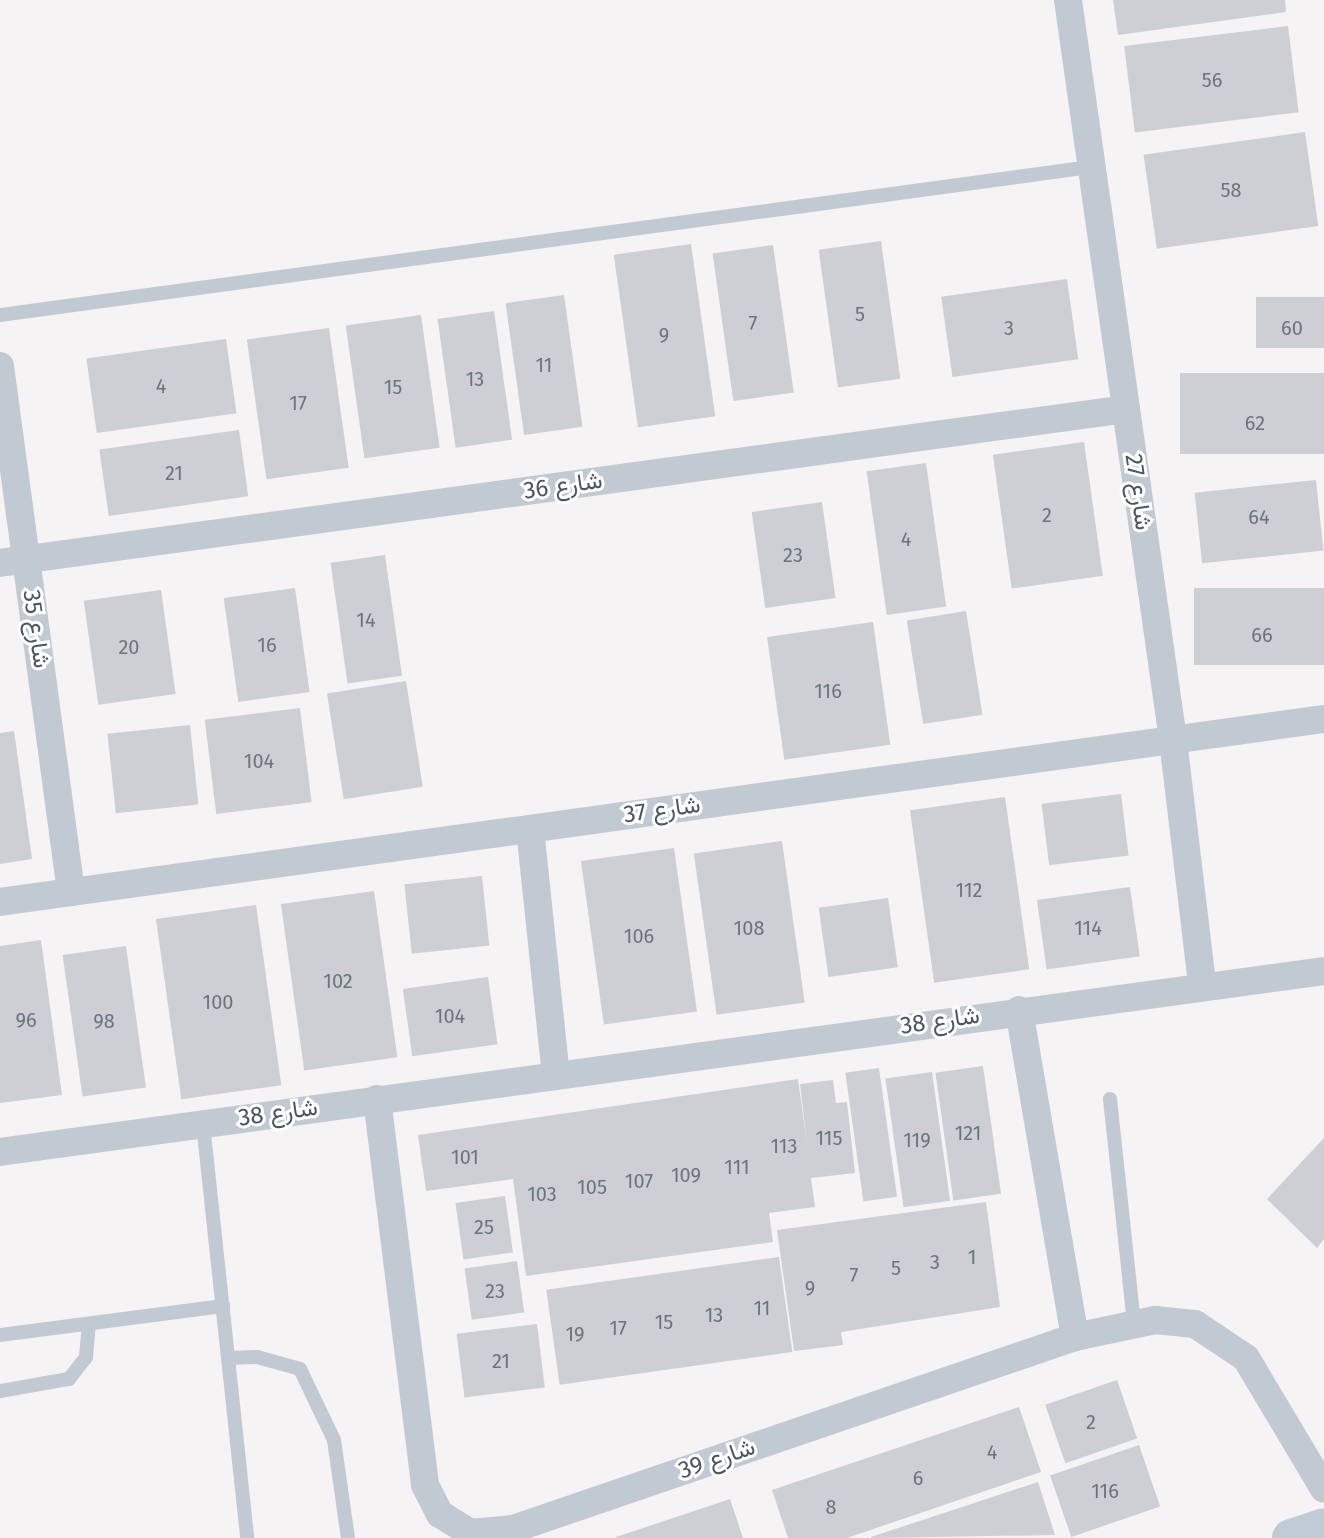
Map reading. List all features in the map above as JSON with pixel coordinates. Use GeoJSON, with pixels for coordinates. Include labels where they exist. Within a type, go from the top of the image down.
{"type":"FeatureCollection","features":[{"type":"Feature","properties":{"kind":"street","name":"شارع 27"},"geometry":{"type":"LineString","coordinates":[[1068,0],[1173,740],[1202,984]]}},
{"type":"Feature","properties":{"kind":"street","name":"شارع 35"},"geometry":{"type":"LineString","coordinates":[[0,366],[13,561],[71,892]]}},
{"type":"Feature","properties":{"kind":"street","name":"شارع 36"},"geometry":{"type":"LineString","coordinates":[[13,561],[1126,409]]}},
{"type":"Feature","properties":{"kind":"street","name":"شارع 37"},"geometry":{"type":"LineString","coordinates":[[0,902],[1324,719]]}},
{"type":"Feature","properties":{"kind":"street"},"geometry":{"type":"LineString","coordinates":[[530,829],[556,1075]]}},
{"type":"Feature","properties":{"kind":"street","name":"شارع 38"},"geometry":{"type":"LineString","coordinates":[[0,1152],[1202,984],[1324,971]]}},
{"type":"Feature","properties":{"kind":"street"},"geometry":{"type":"LineString","coordinates":[[1019,1010],[1075,1337]]}},
{"type":"Feature","properties":{"kind":"street","name":"شارع 39"},"geometry":{"type":"LineString","coordinates":[[377,1099],[425,1485],[440,1514],[470,1533],[513,1529],[1075,1337],[1134,1323],[1165,1320],[1195,1324],[1231,1344],[1257,1375],[1324,1489]]}},
{"type":"Feature","properties":{"kind":"street"},"geometry":{"type":"LineString","coordinates":[[1291,1538],[1324,1527]]}},
{"type":"Feature","properties":{"kind":"lane"},"geometry":{"type":"LineString","coordinates":[[0,315],[1091,167]]}},
{"type":"Feature","properties":{"kind":"lane"},"geometry":{"type":"LineString","coordinates":[[1110,1099],[1134,1323]]}},
{"type":"Feature","properties":{"kind":"lane"},"geometry":{"type":"LineString","coordinates":[[203,1124],[247,1538]]}},
{"type":"Feature","properties":{"kind":"lane"},"geometry":{"type":"LineString","coordinates":[[0,1335],[223,1306]]}},
{"type":"Feature","properties":{"kind":"lane"},"geometry":{"type":"LineString","coordinates":[[0,1391],[69,1379],[86,1357],[89,1324]]}},
{"type":"Feature","properties":{"kind":"lane"},"geometry":{"type":"LineString","coordinates":[[228,1358],[257,1357],[300,1369],[334,1440],[348,1538]]}},
{"type":"Feature","properties":{"kind":"building"},"geometry":{"type":"Polygon","coordinates":[[[1113,0],[1285,0],[1286,12],[1118,35],[1113,0]]]}},
{"type":"Feature","properties":{"kind":"building"},"geometry":{"type":"Polygon","coordinates":[[[1288,26],[1299,112],[1135,132],[1124,46],[1288,26]]]}},
{"type":"Feature","properties":{"kind":"building"},"geometry":{"type":"Polygon","coordinates":[[[1305,132],[1318,226],[1157,249],[1144,155],[1305,132]]]}},
{"type":"Feature","properties":{"kind":"building"},"geometry":{"type":"Polygon","coordinates":[[[881,241],[900,379],[838,387],[819,250],[881,241]]]}},
{"type":"Feature","properties":{"kind":"building"},"geometry":{"type":"Polygon","coordinates":[[[691,244],[715,416],[638,427],[614,255],[691,244]]]}},
{"type":"Feature","properties":{"kind":"building"},"geometry":{"type":"Polygon","coordinates":[[[773,245],[794,393],[733,401],[713,253],[773,245]]]}},
{"type":"Feature","properties":{"kind":"building"},"geometry":{"type":"Polygon","coordinates":[[[1067,279],[1078,359],[953,377],[941,297],[1067,279]]]}},
{"type":"Feature","properties":{"kind":"building"},"geometry":{"type":"Polygon","coordinates":[[[564,295],[583,427],[524,435],[506,303],[564,295]]]}},
{"type":"Feature","properties":{"kind":"building"},"geometry":{"type":"Polygon","coordinates":[[[1256,297],[1324,297],[1324,348],[1256,348],[1256,297]]]}},
{"type":"Feature","properties":{"kind":"building"},"geometry":{"type":"Polygon","coordinates":[[[494,311],[512,440],[456,448],[438,319],[494,311]]]}},
{"type":"Feature","properties":{"kind":"building"},"geometry":{"type":"Polygon","coordinates":[[[421,315],[440,448],[364,458],[346,326],[421,315]]]}},
{"type":"Feature","properties":{"kind":"building"},"geometry":{"type":"Polygon","coordinates":[[[329,328],[349,468],[266,479],[247,340],[329,328]]]}},
{"type":"Feature","properties":{"kind":"building"},"geometry":{"type":"Polygon","coordinates":[[[226,339],[236,413],[97,433],[86,359],[226,339]]]}},
{"type":"Feature","properties":{"kind":"building"},"geometry":{"type":"Polygon","coordinates":[[[1180,373],[1324,373],[1324,454],[1180,454],[1180,373]]]}},
{"type":"Feature","properties":{"kind":"building"},"geometry":{"type":"Polygon","coordinates":[[[239,430],[248,496],[109,516],[99,450],[239,430]]]}},
{"type":"Feature","properties":{"kind":"building"},"geometry":{"type":"Polygon","coordinates":[[[1084,442],[1103,576],[1012,588],[993,455],[1084,442]]]}},
{"type":"Feature","properties":{"kind":"building"},"geometry":{"type":"Polygon","coordinates":[[[926,463],[946,607],[887,615],[867,471],[926,463]]]}},
{"type":"Feature","properties":{"kind":"building"},"geometry":{"type":"Polygon","coordinates":[[[1316,480],[1323,551],[1202,563],[1195,493],[1316,480]]]}},
{"type":"Feature","properties":{"kind":"building"},"geometry":{"type":"Polygon","coordinates":[[[822,502],[835,598],[765,608],[752,512],[822,502]]]}},
{"type":"Feature","properties":{"kind":"building"},"geometry":{"type":"Polygon","coordinates":[[[385,555],[402,676],[348,683],[331,563],[385,555]]]}},
{"type":"Feature","properties":{"kind":"building"},"geometry":{"type":"Polygon","coordinates":[[[295,588],[310,692],[238,702],[224,598],[295,588]]]}},
{"type":"Feature","properties":{"kind":"building"},"geometry":{"type":"Polygon","coordinates":[[[1194,588],[1324,588],[1324,665],[1194,665],[1194,588]]]}},
{"type":"Feature","properties":{"kind":"building"},"geometry":{"type":"Polygon","coordinates":[[[161,590],[176,694],[98,705],[84,601],[161,590]]]}},
{"type":"Feature","properties":{"kind":"building"},"geometry":{"type":"Polygon","coordinates":[[[966,611],[982,715],[923,724],[907,620],[966,611]]]}},
{"type":"Feature","properties":{"kind":"building"},"geometry":{"type":"Polygon","coordinates":[[[873,622],[890,745],[784,760],[767,637],[873,622]]]}},
{"type":"Feature","properties":{"kind":"building"},"geometry":{"type":"Polygon","coordinates":[[[406,681],[423,787],[344,799],[327,694],[406,681]]]}},
{"type":"Feature","properties":{"kind":"building"},"geometry":{"type":"Polygon","coordinates":[[[300,708],[312,802],[216,814],[205,720],[300,708]]]}},
{"type":"Feature","properties":{"kind":"building"},"geometry":{"type":"Polygon","coordinates":[[[190,725],[198,805],[116,813],[107,734],[190,725]]]}},
{"type":"Feature","properties":{"kind":"building"},"geometry":{"type":"Polygon","coordinates":[[[14,731],[32,859],[0,864],[0,733],[14,731]]]}},
{"type":"Feature","properties":{"kind":"building"},"geometry":{"type":"Polygon","coordinates":[[[1121,794],[1129,856],[1049,865],[1042,804],[1121,794]]]}},
{"type":"Feature","properties":{"kind":"building"},"geometry":{"type":"Polygon","coordinates":[[[1005,797],[1029,969],[934,983],[910,810],[1005,797]]]}},
{"type":"Feature","properties":{"kind":"building"},"geometry":{"type":"Polygon","coordinates":[[[782,841],[805,1002],[717,1015],[694,853],[782,841]]]}},
{"type":"Feature","properties":{"kind":"building"},"geometry":{"type":"Polygon","coordinates":[[[674,848],[697,1011],[604,1024],[581,861],[674,848]]]}},
{"type":"Feature","properties":{"kind":"building"},"geometry":{"type":"Polygon","coordinates":[[[482,876],[489,946],[412,954],[404,884],[482,876]]]}},
{"type":"Feature","properties":{"kind":"building"},"geometry":{"type":"Polygon","coordinates":[[[1130,887],[1140,956],[1047,969],[1037,900],[1130,887]]]}},
{"type":"Feature","properties":{"kind":"building"},"geometry":{"type":"Polygon","coordinates":[[[374,891],[397,1057],[304,1070],[281,904],[374,891]]]}},
{"type":"Feature","properties":{"kind":"building"},"geometry":{"type":"Polygon","coordinates":[[[888,898],[898,967],[828,977],[819,908],[888,898]]]}},
{"type":"Feature","properties":{"kind":"building"},"geometry":{"type":"Polygon","coordinates":[[[256,905],[281,1085],[181,1099],[156,919],[256,905]]]}},
{"type":"Feature","properties":{"kind":"building"},"geometry":{"type":"Polygon","coordinates":[[[41,940],[62,1095],[0,1103],[0,946],[41,940]]]}},
{"type":"Feature","properties":{"kind":"building"},"geometry":{"type":"Polygon","coordinates":[[[126,946],[146,1088],[83,1097],[63,955],[126,946]]]}},
{"type":"Feature","properties":{"kind":"building"},"geometry":{"type":"Polygon","coordinates":[[[488,977],[497,1044],[412,1056],[403,989],[488,977]]]}},
{"type":"Feature","properties":{"kind":"building"},"geometry":{"type":"Polygon","coordinates":[[[983,1066],[1001,1194],[953,1200],[935,1073],[983,1066]]]}},
{"type":"Feature","properties":{"kind":"building"},"geometry":{"type":"Polygon","coordinates":[[[879,1068],[897,1197],[863,1201],[845,1073],[879,1068]]]}},
{"type":"Feature","properties":{"kind":"building"},"geometry":{"type":"Polygon","coordinates":[[[932,1072],[950,1201],[904,1207],[885,1079],[932,1072]]]}},
{"type":"Feature","properties":{"kind":"building"},"geometry":{"type":"Polygon","coordinates":[[[798,1079],[807,1145],[800,1084],[833,1080],[836,1103],[847,1102],[855,1173],[811,1178],[815,1207],[769,1213],[773,1242],[526,1276],[513,1179],[426,1191],[418,1135],[798,1079]]]}},
{"type":"Feature","properties":{"kind":"building"},"geometry":{"type":"Polygon","coordinates":[[[1324,1138],[1324,1239],[1317,1248],[1267,1199],[1324,1138]]]}},
{"type":"Feature","properties":{"kind":"building"},"geometry":{"type":"Polygon","coordinates":[[[505,1196],[513,1252],[463,1259],[455,1203],[505,1196]]]}},
{"type":"Feature","properties":{"kind":"building"},"geometry":{"type":"Polygon","coordinates":[[[986,1202],[1000,1307],[841,1332],[843,1345],[794,1351],[777,1230],[986,1202]]]}},
{"type":"Feature","properties":{"kind":"building"},"geometry":{"type":"Polygon","coordinates":[[[779,1257],[792,1352],[560,1385],[546,1290],[779,1257]]]}},
{"type":"Feature","properties":{"kind":"building"},"geometry":{"type":"Polygon","coordinates":[[[517,1261],[524,1312],[472,1320],[465,1268],[517,1261]]]}},
{"type":"Feature","properties":{"kind":"building"},"geometry":{"type":"Polygon","coordinates":[[[537,1324],[545,1388],[464,1397],[457,1334],[537,1324]]]}},
{"type":"Feature","properties":{"kind":"building"},"geometry":{"type":"Polygon","coordinates":[[[1117,1380],[1137,1439],[1065,1463],[1045,1405],[1117,1380]]]}},
{"type":"Feature","properties":{"kind":"building"},"geometry":{"type":"Polygon","coordinates":[[[1019,1407],[1041,1472],[847,1538],[788,1538],[772,1490],[1019,1407]]]}},
{"type":"Feature","properties":{"kind":"building"},"geometry":{"type":"Polygon","coordinates":[[[1139,1445],[1160,1506],[1071,1537],[1050,1476],[1139,1445]]]}},
{"type":"Feature","properties":{"kind":"building"},"geometry":{"type":"Polygon","coordinates":[[[1038,1482],[1055,1535],[871,1538],[871,1537],[1038,1482]]]}},
{"type":"Feature","properties":{"kind":"building"},"geometry":{"type":"Polygon","coordinates":[[[730,1499],[743,1538],[616,1538],[616,1537],[730,1499]]]}}]}
